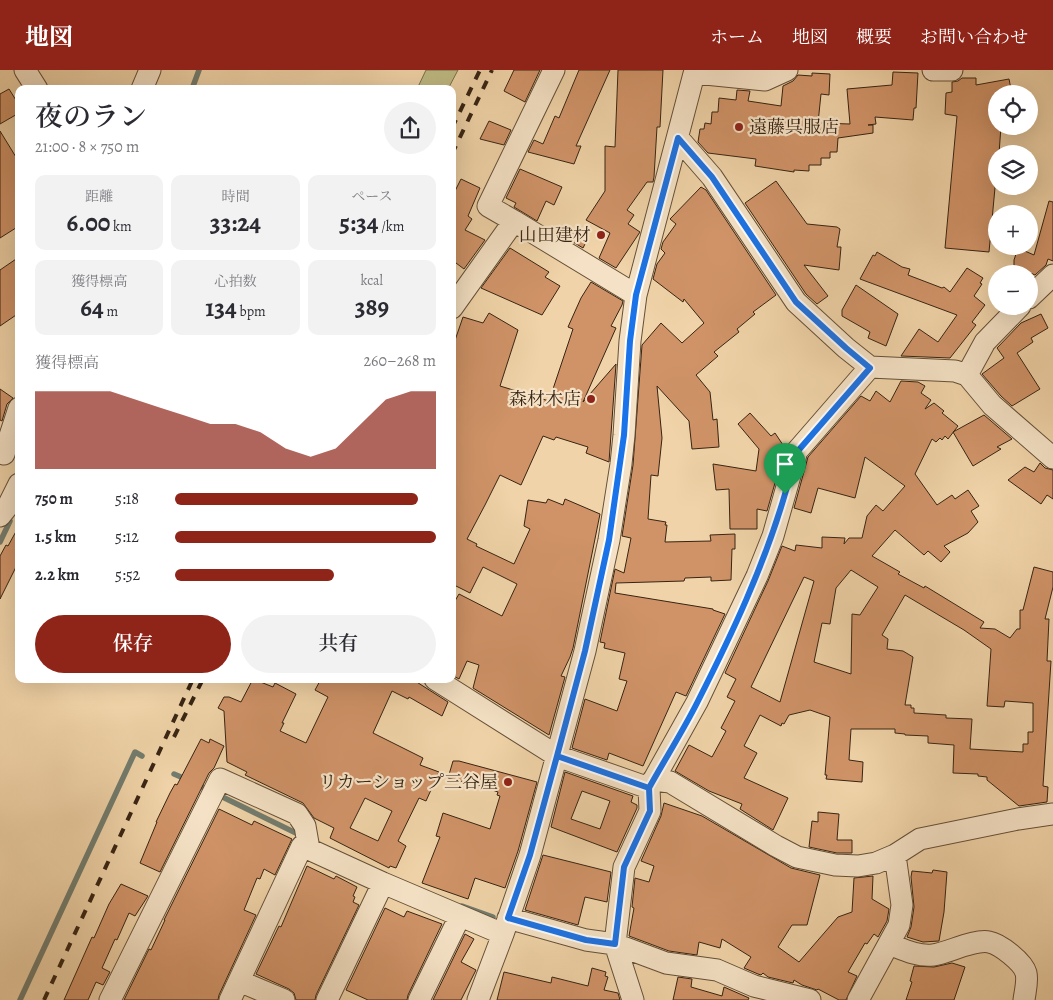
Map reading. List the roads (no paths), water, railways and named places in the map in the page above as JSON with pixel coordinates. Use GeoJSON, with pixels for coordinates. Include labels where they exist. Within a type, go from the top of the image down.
{"type":"FeatureCollection","features":[{"type":"Feature","properties":{"kind":"street"},"geometry":{"type":"LineString","coordinates":[[25,70],[34,85]]}},
{"type":"Feature","properties":{"kind":"street"},"geometry":{"type":"LineString","coordinates":[[144,85],[150,70]]}},
{"type":"Feature","properties":{"kind":"street"},"geometry":{"type":"LineString","coordinates":[[554,70],[488,206],[636,295]]}},
{"type":"Feature","properties":{"kind":"street"},"geometry":{"type":"LineString","coordinates":[[478,1000],[530,855],[585,651],[609,540],[624,435],[630,341],[636,295],[695,71],[765,80],[787,70]]}},
{"type":"Feature","properties":{"kind":"street"},"geometry":{"type":"LineString","coordinates":[[933,70],[952,70]]}},
{"type":"Feature","properties":{"kind":"street"},"geometry":{"type":"LineString","coordinates":[[678,138],[712,177],[796,302],[846,348],[870,368],[955,371],[966,375],[992,405],[1053,458]]}},
{"type":"Feature","properties":{"kind":"street"},"geometry":{"type":"LineString","coordinates":[[456,302],[514,221]]}},
{"type":"Feature","properties":{"kind":"street"},"geometry":{"type":"LineString","coordinates":[[1038,289],[1053,275]]}},
{"type":"Feature","properties":{"kind":"street"},"geometry":{"type":"LineString","coordinates":[[966,375],[985,342],[1011,315]]}},
{"type":"Feature","properties":{"kind":"street"},"geometry":{"type":"LineString","coordinates":[[633,1000],[615,944],[624,867],[650,811],[651,784],[698,702],[757,576],[773,536],[797,452],[870,368]]}},
{"type":"Feature","properties":{"kind":"street"},"geometry":{"type":"LineString","coordinates":[[7,456],[15,424]]}},
{"type":"Feature","properties":{"kind":"street"},"geometry":{"type":"LineString","coordinates":[[0,516],[15,492]]}},
{"type":"Feature","properties":{"kind":"street"},"geometry":{"type":"LineString","coordinates":[[441,683],[557,756],[651,784],[670,782],[776,846],[798,857],[818,862],[858,866],[876,863],[895,855],[920,839],[1018,819],[1053,814]]}},
{"type":"Feature","properties":{"kind":"street"},"geometry":{"type":"LineString","coordinates":[[110,1000],[220,779],[297,814],[308,841],[383,883],[460,916],[506,926],[615,944],[666,963],[717,970],[754,986],[810,1000]]}},
{"type":"Feature","properties":{"kind":"street"},"geometry":{"type":"LineString","coordinates":[[284,1000],[234,991],[302,846],[308,841]]}},
{"type":"Feature","properties":{"kind":"street"},"geometry":{"type":"LineString","coordinates":[[858,1000],[899,925],[902,905],[895,855]]}},
{"type":"Feature","properties":{"kind":"street"},"geometry":{"type":"LineString","coordinates":[[326,1000],[383,883]]}},
{"type":"Feature","properties":{"kind":"street"},"geometry":{"type":"LineString","coordinates":[[419,1000],[460,916]]}},
{"type":"Feature","properties":{"kind":"street"},"geometry":{"type":"LineString","coordinates":[[889,944],[911,953],[932,955],[971,944],[989,942],[1002,948],[1017,959],[1026,973],[1024,1000]]}},
{"type":"Feature","properties":{"kind":"waterway"},"geometry":{"type":"LineString","coordinates":[[193,85],[199,70]]}},
{"type":"Feature","properties":{"kind":"waterway"},"geometry":{"type":"LineString","coordinates":[[0,542],[10,521]]}},
{"type":"Feature","properties":{"kind":"waterway"},"geometry":{"type":"LineString","coordinates":[[20,1000],[135,752],[142,756]]}},
{"type":"Feature","properties":{"kind":"waterway"},"geometry":{"type":"LineString","coordinates":[[174,774],[188,780]]}},
{"type":"Feature","properties":{"kind":"waterway"},"geometry":{"type":"LineString","coordinates":[[196,784],[300,835]]}},
{"type":"Feature","properties":{"kind":"waterway"},"geometry":{"type":"LineString","coordinates":[[462,906],[493,917]]}},
{"type":"Feature","properties":{"kind":"railway"},"geometry":{"type":"LineString","coordinates":[[456,120],[480,70]]}},
{"type":"Feature","properties":{"kind":"railway"},"geometry":{"type":"LineString","coordinates":[[456,146],[492,70]]}},
{"type":"Feature","properties":{"kind":"railway"},"geometry":{"type":"LineString","coordinates":[[44,1000],[191,683]]}},
{"type":"Feature","properties":{"kind":"railway"},"geometry":{"type":"LineString","coordinates":[[174,737],[201,683]]}},
{"type":"Feature","properties":{"kind":"place","name":"遠藤呉服店"},"geometry":{"type":"Point","coordinates":[739,127]}},
{"type":"Feature","properties":{"kind":"place","name":"山田建材"},"geometry":{"type":"Point","coordinates":[601,235]}},
{"type":"Feature","properties":{"kind":"place","name":"森材木店"},"geometry":{"type":"Point","coordinates":[591,399]}},
{"type":"Feature","properties":{"kind":"place","name":"リカーショップ三谷屋"},"geometry":{"type":"Point","coordinates":[508,782]}}]}
